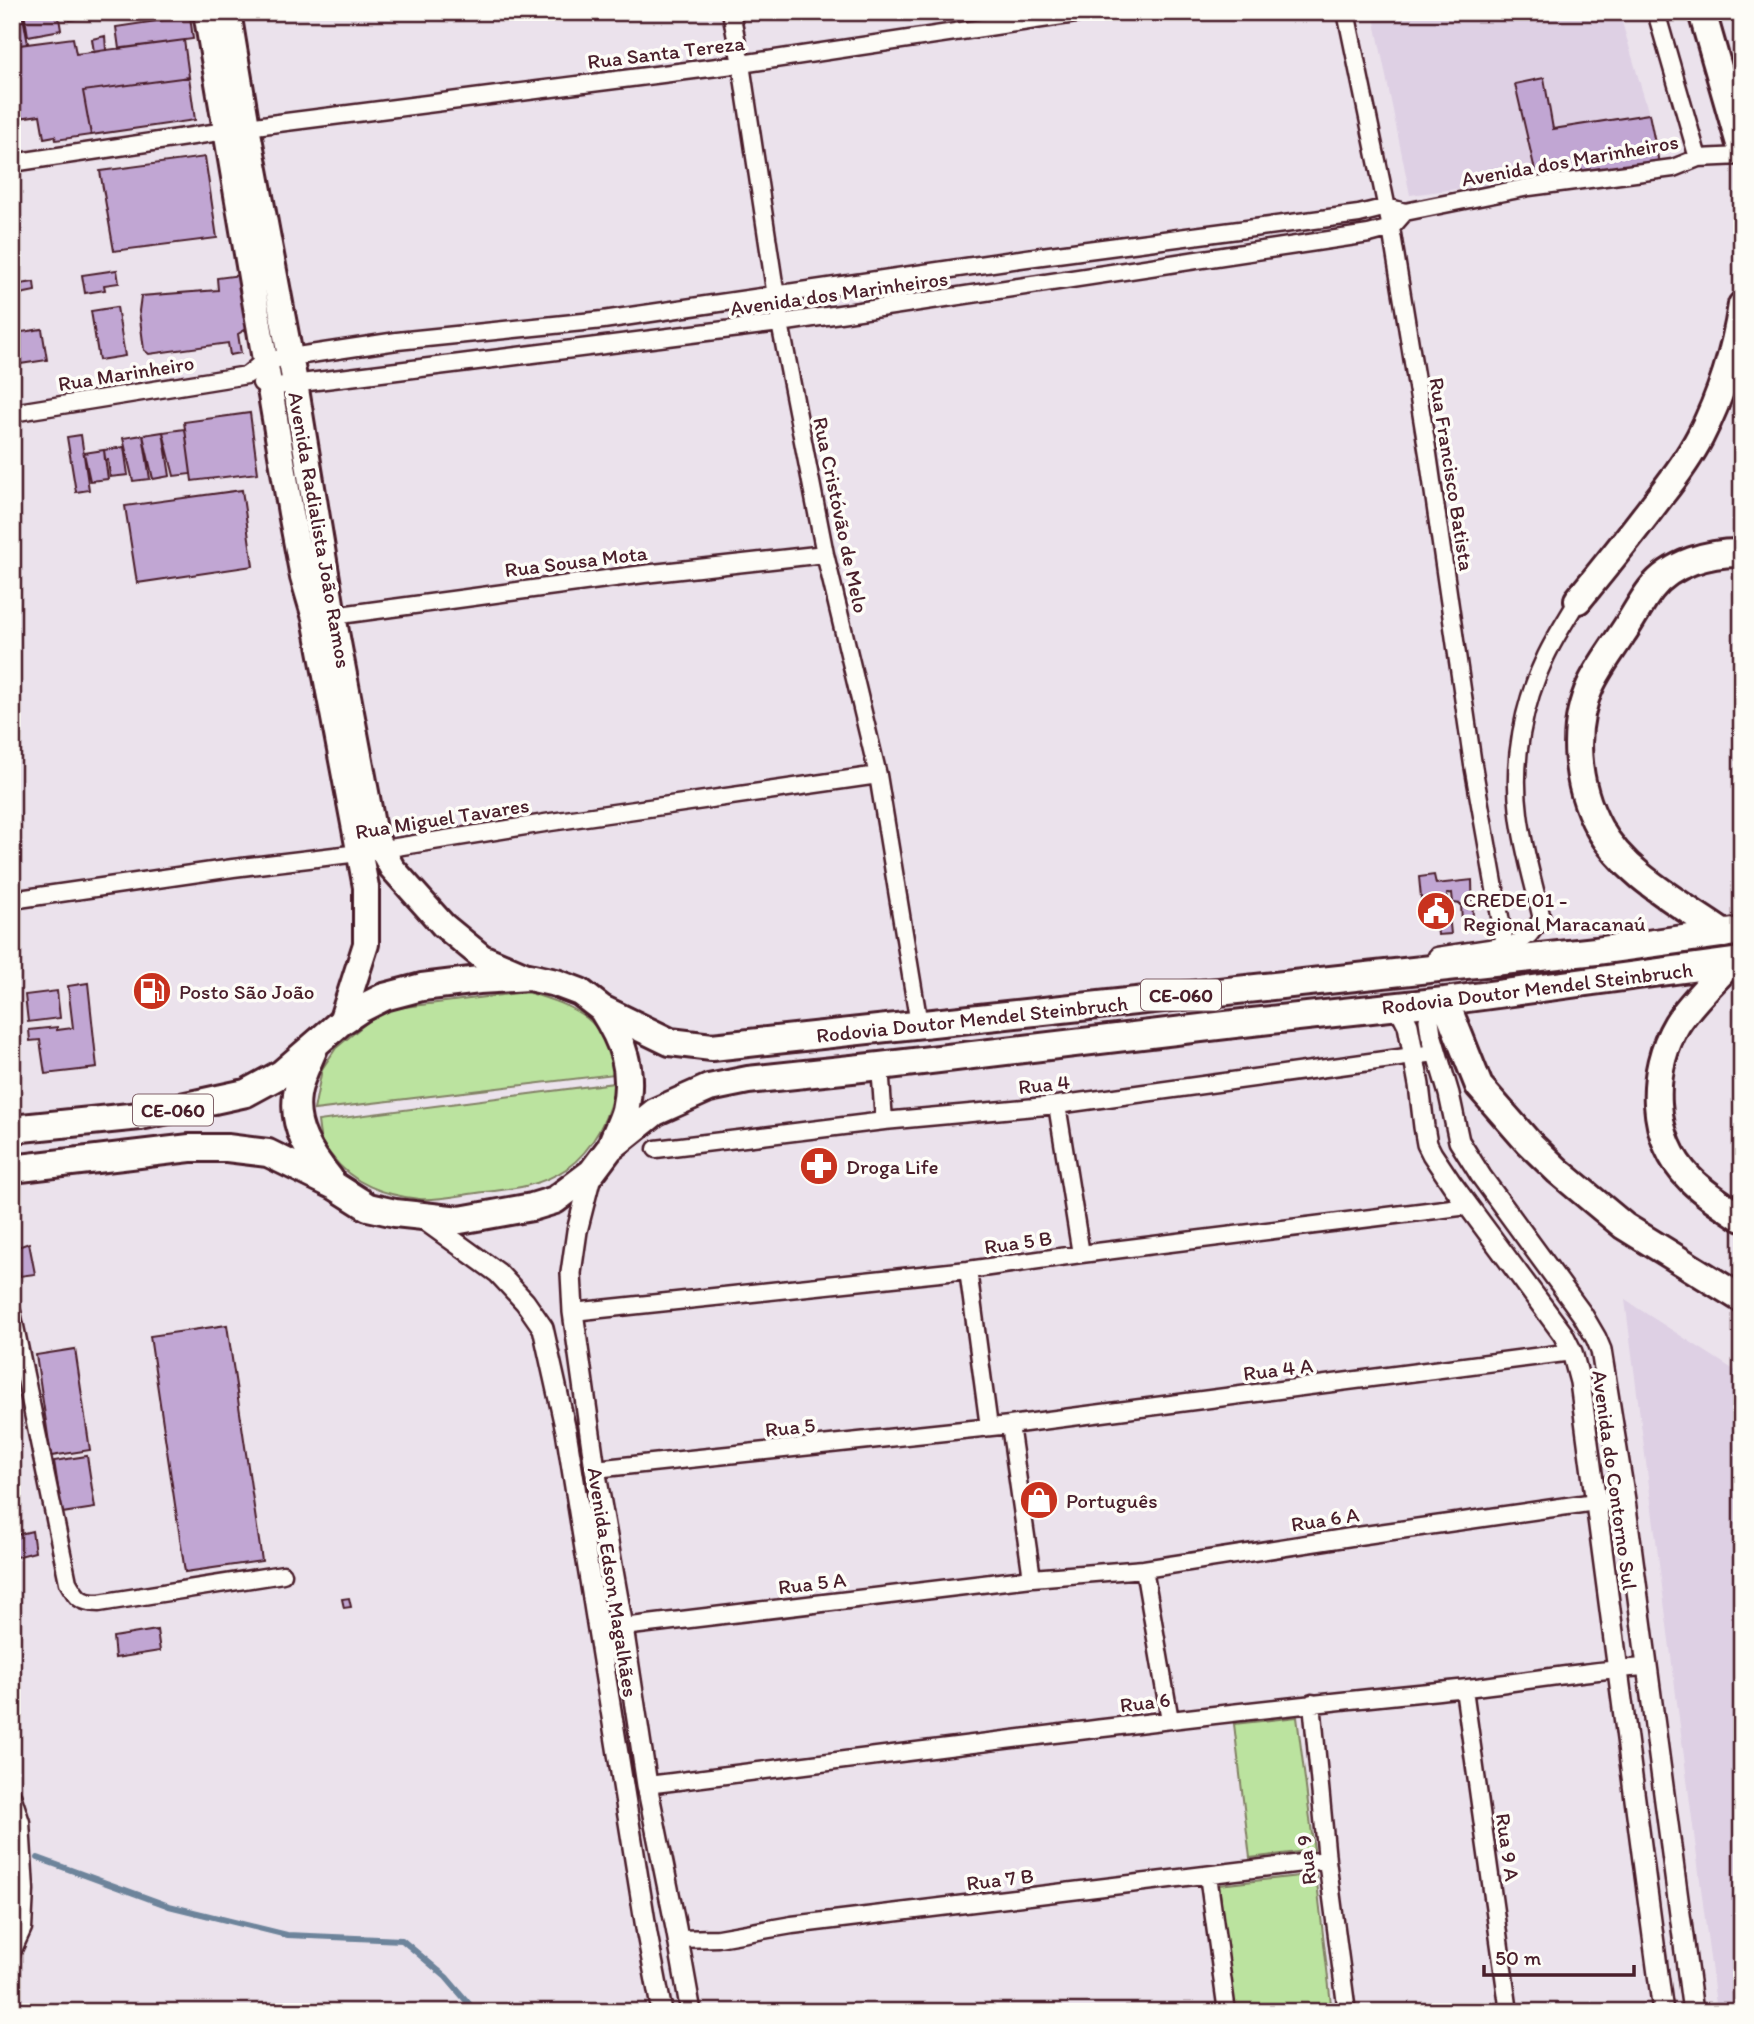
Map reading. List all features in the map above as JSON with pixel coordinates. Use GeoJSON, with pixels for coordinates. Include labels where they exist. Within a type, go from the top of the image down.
{"type":"FeatureCollection","features":[{"type":"Feature","properties":{"kind":"highway"},"geometry":{"type":"LineString","coordinates":[[1702,12],[1742,151]]}},
{"type":"Feature","properties":{"kind":"highway"},"geometry":{"type":"LineString","coordinates":[[1578,600],[1639,525],[1699,440],[1725,380],[1742,305]]}},
{"type":"Feature","properties":{"kind":"highway"},"geometry":{"type":"LineString","coordinates":[[1733,933],[1643,878],[1612,847],[1587,798],[1579,767],[1578,746],[1582,714],[1591,684],[1652,588],[1680,567],[1696,559],[1742,553]]}},
{"type":"Feature","properties":{"kind":"highway","name":"Rodovia Doutor Mendel Steinbruch"},"geometry":{"type":"LineString","coordinates":[[317,1043],[362,1007],[384,997],[422,987],[479,980],[529,977],[556,983],[580,992],[602,1009],[670,1042],[712,1047],[1596,951],[1733,933]]}},
{"type":"Feature","properties":{"kind":"highway"},"geometry":{"type":"LineString","coordinates":[[1736,962],[1679,1021],[1671,1035],[1660,1068],[1658,1102],[1664,1136],[1690,1180],[1742,1218]]}},
{"type":"Feature","properties":{"kind":"highway","name":"Rodovia Doutor Mendel Steinbruch"},"geometry":{"type":"LineString","coordinates":[[335,1186],[368,1207],[395,1213],[460,1220],[532,1207],[555,1200],[592,1172],[610,1148],[655,1112],[709,1088],[748,1080],[1440,1002],[1736,962]]}},
{"type":"Feature","properties":{"kind":"highway"},"geometry":{"type":"LineString","coordinates":[[1440,1002],[1479,1086],[1528,1142],[1558,1171],[1625,1226],[1742,1299]]}},
{"type":"Feature","properties":{"kind":"highway"},"geometry":{"type":"LineString","coordinates":[[602,1009],[619,1036],[629,1078],[625,1111],[610,1148]]}},
{"type":"Feature","properties":{"kind":"highway"},"geometry":{"type":"LineString","coordinates":[[317,1043],[297,1095],[297,1117],[307,1150],[335,1186]]}},
{"type":"Feature","properties":{"kind":"highway","name":"CE-060"},"geometry":{"type":"LineString","coordinates":[[12,1129],[140,1116],[246,1093],[281,1074],[317,1043]]}},
{"type":"Feature","properties":{"kind":"highway","name":"CE-060"},"geometry":{"type":"LineString","coordinates":[[12,1169],[190,1148],[227,1148],[268,1153],[335,1186]]}},
{"type":"Feature","properties":{"kind":"main road","name":"Avenida Radialista João Ramos"},"geometry":{"type":"LineString","coordinates":[[206,12],[237,129],[295,383],[333,616],[374,835],[366,887],[366,944],[341,1022]]}},
{"type":"Feature","properties":{"kind":"main road","name":"Avenida Radialista João Ramos"},"geometry":{"type":"LineString","coordinates":[[228,12],[256,368],[269,387],[303,577],[370,851],[392,868],[443,925],[481,957],[529,977]]}},
{"type":"Feature","properties":{"kind":"street","name":"Rua Cristóvão de Melo"},"geometry":{"type":"LineString","coordinates":[[731,12],[780,323],[825,554],[878,775],[919,1024]]}},
{"type":"Feature","properties":{"kind":"street","name":"Rua Santa Tereza"},"geometry":{"type":"LineString","coordinates":[[12,163],[237,129],[741,64],[1088,12]]}},
{"type":"Feature","properties":{"kind":"street","name":"Rua Francisco Batista"},"geometry":{"type":"LineString","coordinates":[[1346,12],[1391,228],[1430,468],[1473,765],[1510,944]]}},
{"type":"Feature","properties":{"kind":"street"},"geometry":{"type":"LineString","coordinates":[[1656,12],[1698,158]]}},
{"type":"Feature","properties":{"kind":"street","name":"Avenida dos Marinheiros"},"geometry":{"type":"LineString","coordinates":[[256,368],[289,357],[397,341],[603,320],[776,293],[1359,214],[1387,207],[1405,212],[1529,187],[1673,168],[1698,158],[1742,156]]}},
{"type":"Feature","properties":{"kind":"street"},"geometry":{"type":"LineString","coordinates":[[1391,228],[1405,212]]}},
{"type":"Feature","properties":{"kind":"street","name":"Avenida dos Marinheiros"},"geometry":{"type":"LineString","coordinates":[[269,387],[780,323],[1369,234],[1391,228]]}},
{"type":"Feature","properties":{"kind":"street"},"geometry":{"type":"LineString","coordinates":[[969,267],[974,295]]}},
{"type":"Feature","properties":{"kind":"street"},"geometry":{"type":"LineString","coordinates":[[603,320],[609,345]]}},
{"type":"Feature","properties":{"kind":"street"},"geometry":{"type":"LineString","coordinates":[[397,341],[402,371]]}},
{"type":"Feature","properties":{"kind":"street","name":"Rua Marinheiro"},"geometry":{"type":"LineString","coordinates":[[12,412],[256,368]]}},
{"type":"Feature","properties":{"kind":"street","name":"Rua Sousa Mota"},"geometry":{"type":"LineString","coordinates":[[333,616],[644,573],[825,554]]}},
{"type":"Feature","properties":{"kind":"street"},"geometry":{"type":"LineString","coordinates":[[1393,973],[1401,960],[1510,944],[1529,935],[1542,919],[1519,814],[1517,777],[1521,739],[1534,685],[1546,656],[1578,600]]}},
{"type":"Feature","properties":{"kind":"street","name":"Rua Miguel Tavares"},"geometry":{"type":"LineString","coordinates":[[12,900],[370,851],[878,775]]}},
{"type":"Feature","properties":{"kind":"street","name":"Avenida do Contorno Sul"},"geometry":{"type":"LineString","coordinates":[[1440,1002],[1429,1020],[1435,1053],[1449,1094],[1459,1141],[1465,1153],[1583,1314],[1596,1338],[1604,1365],[1648,1667],[1693,2012]]}},
{"type":"Feature","properties":{"kind":"street","name":"Avenida do Contorno Sul"},"geometry":{"type":"LineString","coordinates":[[1391,1007],[1406,1019],[1427,1144],[1468,1206],[1549,1313],[1572,1352],[1580,1382],[1663,2012]]}},
{"type":"Feature","properties":{"kind":"street","name":"Rua 4"},"geometry":{"type":"LineString","coordinates":[[656,1149],[884,1121],[1057,1105],[1435,1053]]}},
{"type":"Feature","properties":{"kind":"street"},"geometry":{"type":"LineString","coordinates":[[880,1066],[884,1121]]}},
{"type":"Feature","properties":{"kind":"street"},"geometry":{"type":"LineString","coordinates":[[1057,1105],[1081,1254]]}},
{"type":"Feature","properties":{"kind":"street","name":"Avenida Edson Magalhães"},"geometry":{"type":"LineString","coordinates":[[592,1172],[577,1231],[571,1273],[573,1311],[595,1469],[647,1785],[691,2012]]}},
{"type":"Feature","properties":{"kind":"street","name":"Rua 5 B"},"geometry":{"type":"LineString","coordinates":[[573,1311],[968,1270],[1468,1206]]}},
{"type":"Feature","properties":{"kind":"street","name":"Avenida Edson Magalhães"},"geometry":{"type":"LineString","coordinates":[[418,1215],[498,1273],[525,1302],[542,1328],[566,1431],[662,2012]]}},
{"type":"Feature","properties":{"kind":"street"},"geometry":{"type":"LineString","coordinates":[[968,1270],[989,1427]]}},
{"type":"Feature","properties":{"kind":"street"},"geometry":{"type":"LineString","coordinates":[[12,1312],[68,1582],[75,1596],[86,1603],[99,1602],[284,1574]]}},
{"type":"Feature","properties":{"kind":"street","name":"Rua 4 A"},"geometry":{"type":"LineString","coordinates":[[989,1427],[1572,1352]]}},
{"type":"Feature","properties":{"kind":"street"},"geometry":{"type":"LineString","coordinates":[[1010,1425],[1032,1578]]}},
{"type":"Feature","properties":{"kind":"street","name":"Rua 5"},"geometry":{"type":"LineString","coordinates":[[595,1469],[989,1427]]}},
{"type":"Feature","properties":{"kind":"street","name":"Rua 6 A"},"geometry":{"type":"LineString","coordinates":[[1032,1578],[1144,1569],[1350,1537],[1625,1500]]}},
{"type":"Feature","properties":{"kind":"street"},"geometry":{"type":"LineString","coordinates":[[1144,1569],[1170,1720]]}},
{"type":"Feature","properties":{"kind":"street","name":"Rua 5 A"},"geometry":{"type":"LineString","coordinates":[[598,1630],[1032,1578]]}},
{"type":"Feature","properties":{"kind":"street","name":"Rua 6"},"geometry":{"type":"LineString","coordinates":[[647,1785],[1312,1703],[1464,1689],[1619,1668],[1648,1667]]}},
{"type":"Feature","properties":{"kind":"street","name":"Rua 9 A"},"geometry":{"type":"LineString","coordinates":[[1464,1689],[1509,2012]]}},
{"type":"Feature","properties":{"kind":"street","name":"Rua 9"},"geometry":{"type":"LineString","coordinates":[[1312,1703],[1327,1860],[1347,2012]]}},
{"type":"Feature","properties":{"kind":"street"},"geometry":{"type":"LineString","coordinates":[[12,1795],[20,1822],[25,1890],[23,1928],[12,1952]]}},
{"type":"Feature","properties":{"kind":"street","name":"Rua 7 B"},"geometry":{"type":"LineString","coordinates":[[678,1939],[718,1938],[792,1925],[1327,1860]]}},
{"type":"Feature","properties":{"kind":"street"},"geometry":{"type":"LineString","coordinates":[[1208,1875],[1227,2012]]}},
{"type":"Feature","properties":{"kind":"street"},"geometry":{"type":"LineString","coordinates":[[647,1934],[678,1939]]}},
{"type":"Feature","properties":{"kind":"shaded area"},"geometry":{"type":"Polygon","coordinates":[[[1373,12],[1619,12],[1649,114],[1659,163],[1410,195],[1373,12]]]}},
{"type":"Feature","properties":{"kind":"shaded area"},"geometry":{"type":"Polygon","coordinates":[[[1625,1300],[1742,1375],[1742,2012],[1717,2012],[1625,1300]]]}},
{"type":"Feature","properties":{"kind":"green space"},"geometry":{"type":"Polygon","coordinates":[[[527,992],[574,1010],[597,1027],[611,1055],[615,1074],[314,1110],[322,1069],[336,1048],[388,1009],[527,992]]]}},
{"type":"Feature","properties":{"kind":"green space"},"geometry":{"type":"Polygon","coordinates":[[[614,1083],[609,1107],[599,1131],[584,1152],[566,1169],[536,1183],[516,1188],[434,1199],[393,1195],[359,1181],[339,1165],[327,1150],[322,1142],[318,1121],[614,1083]]]}},
{"type":"Feature","properties":{"kind":"green space"},"geometry":{"type":"Polygon","coordinates":[[[1297,1717],[1314,1850],[1250,1858],[1234,1724],[1297,1717]]]}},
{"type":"Feature","properties":{"kind":"green space"},"geometry":{"type":"Polygon","coordinates":[[[1316,1874],[1331,2004],[1234,2012],[1219,1885],[1316,1874]]]}},
{"type":"Feature","properties":{"kind":"building"},"geometry":{"type":"Polygon","coordinates":[[[12,12],[22,12],[28,44],[12,46],[12,12]]]}},
{"type":"Feature","properties":{"kind":"building"},"geometry":{"type":"Polygon","coordinates":[[[24,12],[58,12],[61,30],[28,36],[24,12]]]}},
{"type":"Feature","properties":{"kind":"building"},"geometry":{"type":"Polygon","coordinates":[[[68,12],[127,12],[70,20],[68,12]]]}},
{"type":"Feature","properties":{"kind":"building"},"geometry":{"type":"Polygon","coordinates":[[[154,12],[192,12],[192,17],[155,21],[154,12]]]}},
{"type":"Feature","properties":{"kind":"building"},"geometry":{"type":"Polygon","coordinates":[[[190,16],[193,39],[119,49],[116,27],[190,16]]]}},
{"type":"Feature","properties":{"kind":"building"},"geometry":{"type":"Polygon","coordinates":[[[105,36],[106,50],[94,52],[92,39],[105,36]]]}},
{"type":"Feature","properties":{"kind":"building"},"geometry":{"type":"Polygon","coordinates":[[[73,38],[76,54],[184,40],[189,77],[83,91],[91,135],[56,140],[55,136],[44,138],[40,115],[12,119],[12,46],[73,38]]]}},
{"type":"Feature","properties":{"kind":"building"},"geometry":{"type":"Polygon","coordinates":[[[189,77],[195,120],[91,135],[83,91],[189,77]]]}},
{"type":"Feature","properties":{"kind":"building"},"geometry":{"type":"Polygon","coordinates":[[[1544,78],[1553,129],[1649,114],[1659,163],[1537,179],[1515,84],[1544,78]]]}},
{"type":"Feature","properties":{"kind":"building"},"geometry":{"type":"Polygon","coordinates":[[[205,157],[217,238],[114,251],[100,171],[205,157]]]}},
{"type":"Feature","properties":{"kind":"building"},"geometry":{"type":"Polygon","coordinates":[[[117,270],[119,283],[104,285],[105,290],[85,293],[82,275],[117,270]]]}},
{"type":"Feature","properties":{"kind":"building"},"geometry":{"type":"Polygon","coordinates":[[[240,275],[248,328],[238,334],[241,353],[230,355],[228,343],[149,354],[144,350],[139,311],[141,296],[218,290],[217,278],[240,275]]]}},
{"type":"Feature","properties":{"kind":"building"},"geometry":{"type":"Polygon","coordinates":[[[34,282],[35,291],[15,295],[14,285],[34,282]]]}},
{"type":"Feature","properties":{"kind":"building"},"geometry":{"type":"Polygon","coordinates":[[[117,307],[125,356],[99,360],[91,311],[117,307]]]}},
{"type":"Feature","properties":{"kind":"building"},"geometry":{"type":"Polygon","coordinates":[[[42,329],[47,360],[20,364],[15,333],[42,329]]]}},
{"type":"Feature","properties":{"kind":"building"},"geometry":{"type":"Polygon","coordinates":[[[250,413],[258,473],[192,481],[184,422],[250,413]]]}},
{"type":"Feature","properties":{"kind":"building"},"geometry":{"type":"Polygon","coordinates":[[[185,429],[191,474],[174,476],[163,432],[185,429]]]}},
{"type":"Feature","properties":{"kind":"building"},"geometry":{"type":"Polygon","coordinates":[[[163,432],[170,476],[153,479],[143,435],[163,432]]]}},
{"type":"Feature","properties":{"kind":"building"},"geometry":{"type":"Polygon","coordinates":[[[81,435],[89,490],[76,492],[67,437],[81,435]]]}},
{"type":"Feature","properties":{"kind":"building"},"geometry":{"type":"Polygon","coordinates":[[[143,435],[150,479],[133,481],[123,438],[143,435]]]}},
{"type":"Feature","properties":{"kind":"building"},"geometry":{"type":"Polygon","coordinates":[[[124,447],[128,475],[110,477],[104,450],[124,447]]]}},
{"type":"Feature","properties":{"kind":"building"},"geometry":{"type":"Polygon","coordinates":[[[104,450],[108,479],[90,481],[84,453],[104,450]]]}},
{"type":"Feature","properties":{"kind":"building"},"geometry":{"type":"Polygon","coordinates":[[[242,490],[253,566],[137,583],[125,506],[242,490]]]}},
{"type":"Feature","properties":{"kind":"building","name":"CREDE 01 - Regional Maracanaú"},"geometry":{"type":"Polygon","coordinates":[[[1434,875],[1436,884],[1472,880],[1473,922],[1462,923],[1461,904],[1453,903],[1452,893],[1447,894],[1451,934],[1438,935],[1437,923],[1430,925],[1429,917],[1423,918],[1419,877],[1434,875]]]}},
{"type":"Feature","properties":{"kind":"building"},"geometry":{"type":"Polygon","coordinates":[[[88,983],[97,1068],[45,1074],[40,1040],[30,1041],[29,1030],[73,1028],[68,986],[88,983]]]}},
{"type":"Feature","properties":{"kind":"building"},"geometry":{"type":"Polygon","coordinates":[[[57,991],[60,1018],[28,1022],[25,995],[57,991]]]}},
{"type":"Feature","properties":{"kind":"building"},"geometry":{"type":"Polygon","coordinates":[[[29,1243],[35,1274],[20,1276],[15,1248],[29,1243]]]}},
{"type":"Feature","properties":{"kind":"building"},"geometry":{"type":"Polygon","coordinates":[[[227,1325],[262,1561],[185,1572],[150,1336],[227,1325]]]}},
{"type":"Feature","properties":{"kind":"building"},"geometry":{"type":"Polygon","coordinates":[[[75,1349],[90,1450],[51,1456],[36,1355],[75,1349]]]}},
{"type":"Feature","properties":{"kind":"building"},"geometry":{"type":"Polygon","coordinates":[[[87,1456],[95,1508],[62,1513],[54,1461],[87,1456]]]}},
{"type":"Feature","properties":{"kind":"building"},"geometry":{"type":"Polygon","coordinates":[[[32,1531],[35,1552],[12,1558],[12,1536],[32,1531]]]}},
{"type":"Feature","properties":{"kind":"building"},"geometry":{"type":"Polygon","coordinates":[[[349,1598],[351,1607],[344,1608],[342,1599],[349,1598]]]}},
{"type":"Feature","properties":{"kind":"building"},"geometry":{"type":"Polygon","coordinates":[[[157,1630],[160,1651],[115,1658],[113,1637],[157,1630]]]}},
{"type":"Feature","properties":{"kind":"waterway"},"geometry":{"type":"LineString","coordinates":[[38,1858],[169,1906],[287,1935],[402,1940],[446,1977],[476,2012]]}},
{"type":"Feature","properties":{"kind":"place","name":"CREDE 01 - Regional Maracanaú"},"geometry":{"type":"Point","coordinates":[1436,911]}},
{"type":"Feature","properties":{"kind":"place","name":"Posto São João"},"geometry":{"type":"Point","coordinates":[152,991]}},
{"type":"Feature","properties":{"kind":"place","name":"Droga Life"},"geometry":{"type":"Point","coordinates":[819,1166]}},
{"type":"Feature","properties":{"kind":"place","name":"Português"},"geometry":{"type":"Point","coordinates":[1039,1500]}}]}
